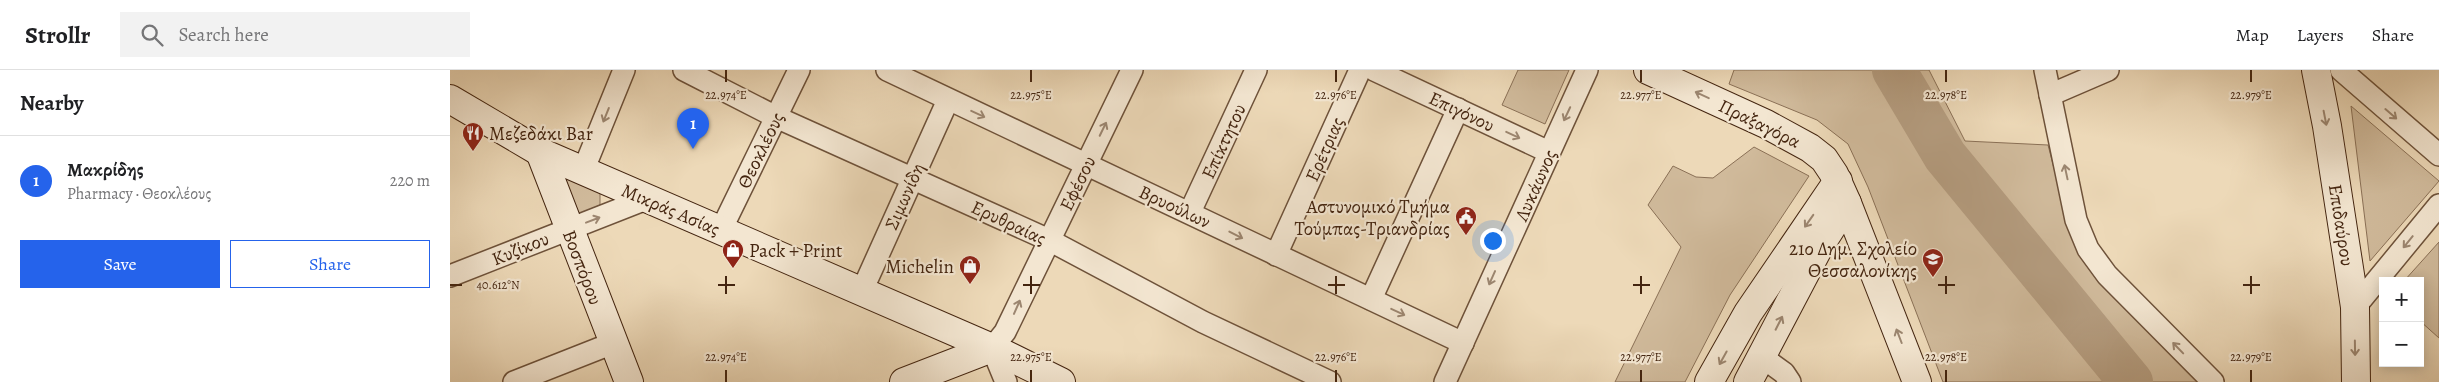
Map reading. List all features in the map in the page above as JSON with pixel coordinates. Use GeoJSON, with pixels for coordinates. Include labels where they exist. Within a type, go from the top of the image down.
{"type":"FeatureCollection","features":[{"type":"Feature","properties":{"kind":"street"},"geometry":{"type":"LineString","coordinates":[[583,171],[624,70]]}},
{"type":"Feature","properties":{"kind":"street","name":"Ερυθραίας"},"geometry":{"type":"LineString","coordinates":[[684,70],[776,117],[1049,240],[1203,322],[1330,382]]}},
{"type":"Feature","properties":{"kind":"street","name":"Θεοκλέους"},"geometry":{"type":"LineString","coordinates":[[721,230],[799,70]]}},
{"type":"Feature","properties":{"kind":"street","name":"Βρυούλων"},"geometry":{"type":"LineString","coordinates":[[887,70],[1463,343]]}},
{"type":"Feature","properties":{"kind":"street","name":"Εφέσου"},"geometry":{"type":"LineString","coordinates":[[992,348],[1005,332],[1132,70]]}},
{"type":"Feature","properties":{"kind":"street","name":"Επίκτητου"},"geometry":{"type":"LineString","coordinates":[[1190,212],[1256,70]]}},
{"type":"Feature","properties":{"kind":"street","name":"Ερέτριας"},"geometry":{"type":"LineString","coordinates":[[1276,255],[1360,70]]}},
{"type":"Feature","properties":{"kind":"street","name":"Επιγόνου"},"geometry":{"type":"LineString","coordinates":[[1374,70],[1549,152]]}},
{"type":"Feature","properties":{"kind":"street","name":"Λυκάωνος"},"geometry":{"type":"LineString","coordinates":[[1445,382],[1587,70]]}},
{"type":"Feature","properties":{"kind":"street","name":"Πραξαγόρα"},"geometry":{"type":"LineString","coordinates":[[1648,70],[1796,140],[1818,154],[1828,165],[1842,192],[1917,382]]}},
{"type":"Feature","properties":{"kind":"street"},"geometry":{"type":"LineString","coordinates":[[2045,70],[2076,220],[2088,249],[2107,275],[2213,382]]}},
{"type":"Feature","properties":{"kind":"street"},"geometry":{"type":"LineString","coordinates":[[2050,95],[2108,70]]}},
{"type":"Feature","properties":{"kind":"street","name":"Επιδαύρου"},"geometry":{"type":"LineString","coordinates":[[2316,70],[2327,126],[2355,306],[2356,382]]}},
{"type":"Feature","properties":{"kind":"street"},"geometry":{"type":"LineString","coordinates":[[2341,70],[2439,156]]}},
{"type":"Feature","properties":{"kind":"street","name":"Μικράς Ασίας"},"geometry":{"type":"LineString","coordinates":[[450,99],[540,152],[992,348],[1061,382]]}},
{"type":"Feature","properties":{"kind":"street","name":"Σιμωνίδη"},"geometry":{"type":"LineString","coordinates":[[861,292],[948,100]]}},
{"type":"Feature","properties":{"kind":"street"},"geometry":{"type":"LineString","coordinates":[[1370,299],[1458,109]]}},
{"type":"Feature","properties":{"kind":"street","name":"Βοσπόρου"},"geometry":{"type":"LineString","coordinates":[[540,152],[568,229],[629,382]]}},
{"type":"Feature","properties":{"kind":"street"},"geometry":{"type":"LineString","coordinates":[[1748,382],[1819,247],[1842,192]]}},
{"type":"Feature","properties":{"kind":"street"},"geometry":{"type":"LineString","coordinates":[[1709,382],[1748,313],[1842,192]]}},
{"type":"Feature","properties":{"kind":"street","name":"Κυζίκου"},"geometry":{"type":"LineString","coordinates":[[450,276],[646,199]]}},
{"type":"Feature","properties":{"kind":"street"},"geometry":{"type":"LineString","coordinates":[[2355,306],[2439,205]]}},
{"type":"Feature","properties":{"kind":"street"},"geometry":{"type":"LineString","coordinates":[[927,321],[934,345],[934,371]]}},
{"type":"Feature","properties":{"kind":"street"},"geometry":{"type":"LineString","coordinates":[[514,382],[613,343]]}},
{"type":"Feature","properties":{"kind":"street"},"geometry":{"type":"LineString","coordinates":[[904,382],[992,348],[1006,382]]}},
{"type":"Feature","properties":{"kind":"street"},"geometry":{"type":"LineString","coordinates":[[1762,357],[1784,373],[1790,382]]}},
{"type":"Feature","properties":{"kind":"shaded area"},"geometry":{"type":"Polygon","coordinates":[[[1518,70],[1569,70],[1545,124],[1502,105],[1518,70]]]}},
{"type":"Feature","properties":{"kind":"shaded area"},"geometry":{"type":"Polygon","coordinates":[[[1734,70],[1929,70],[1965,141],[2048,145],[2070,230],[2199,382],[1943,382],[1868,187],[1848,144],[1817,120],[1729,84],[1734,70]]]}},
{"type":"Feature","properties":{"kind":"shaded area"},"geometry":{"type":"Polygon","coordinates":[[[2351,106],[2439,181],[2370,261],[2351,106]]]}},
{"type":"Feature","properties":{"kind":"shaded area"},"geometry":{"type":"Polygon","coordinates":[[[1754,147],[1809,176],[1730,295],[1685,382],[1615,382],[1681,247],[1648,205],[1673,166],[1696,177],[1713,178],[1754,147]]]}},
{"type":"Feature","properties":{"kind":"shaded area"},"geometry":{"type":"Polygon","coordinates":[[[571,174],[600,190],[600,205],[574,217],[564,184],[571,174]]]}},
{"type":"Feature","properties":{"kind":"shaded area"},"geometry":{"type":"Polygon","coordinates":[[[2439,242],[2439,338],[2424,325],[2424,277],[2408,277],[2439,242]]]}},
{"type":"Feature","properties":{"kind":"waterway"},"geometry":{"type":"LineString","coordinates":[[1894,70],[1945,156],[2131,382]]}},
{"type":"Feature","properties":{"kind":"place","name":"Μακρίδης"},"geometry":{"type":"Point","coordinates":[693,149]}},
{"type":"Feature","properties":{"kind":"place","name":"Μεζεδάκι Bar"},"geometry":{"type":"Point","coordinates":[473,152]}},
{"type":"Feature","properties":{"kind":"place","name":"Αστυνομικό Τμήμα Τούμπας-Τριανδρίας"},"geometry":{"type":"Point","coordinates":[1466,236]}},
{"type":"Feature","properties":{"kind":"place","name":"Pack + Print"},"geometry":{"type":"Point","coordinates":[733,269]}},
{"type":"Feature","properties":{"kind":"place","name":"21ο Δημ. Σχολείο Θεσσαλονίκης"},"geometry":{"type":"Point","coordinates":[1933,278]}},
{"type":"Feature","properties":{"kind":"place","name":"Michelin"},"geometry":{"type":"Point","coordinates":[970,285]}}]}
